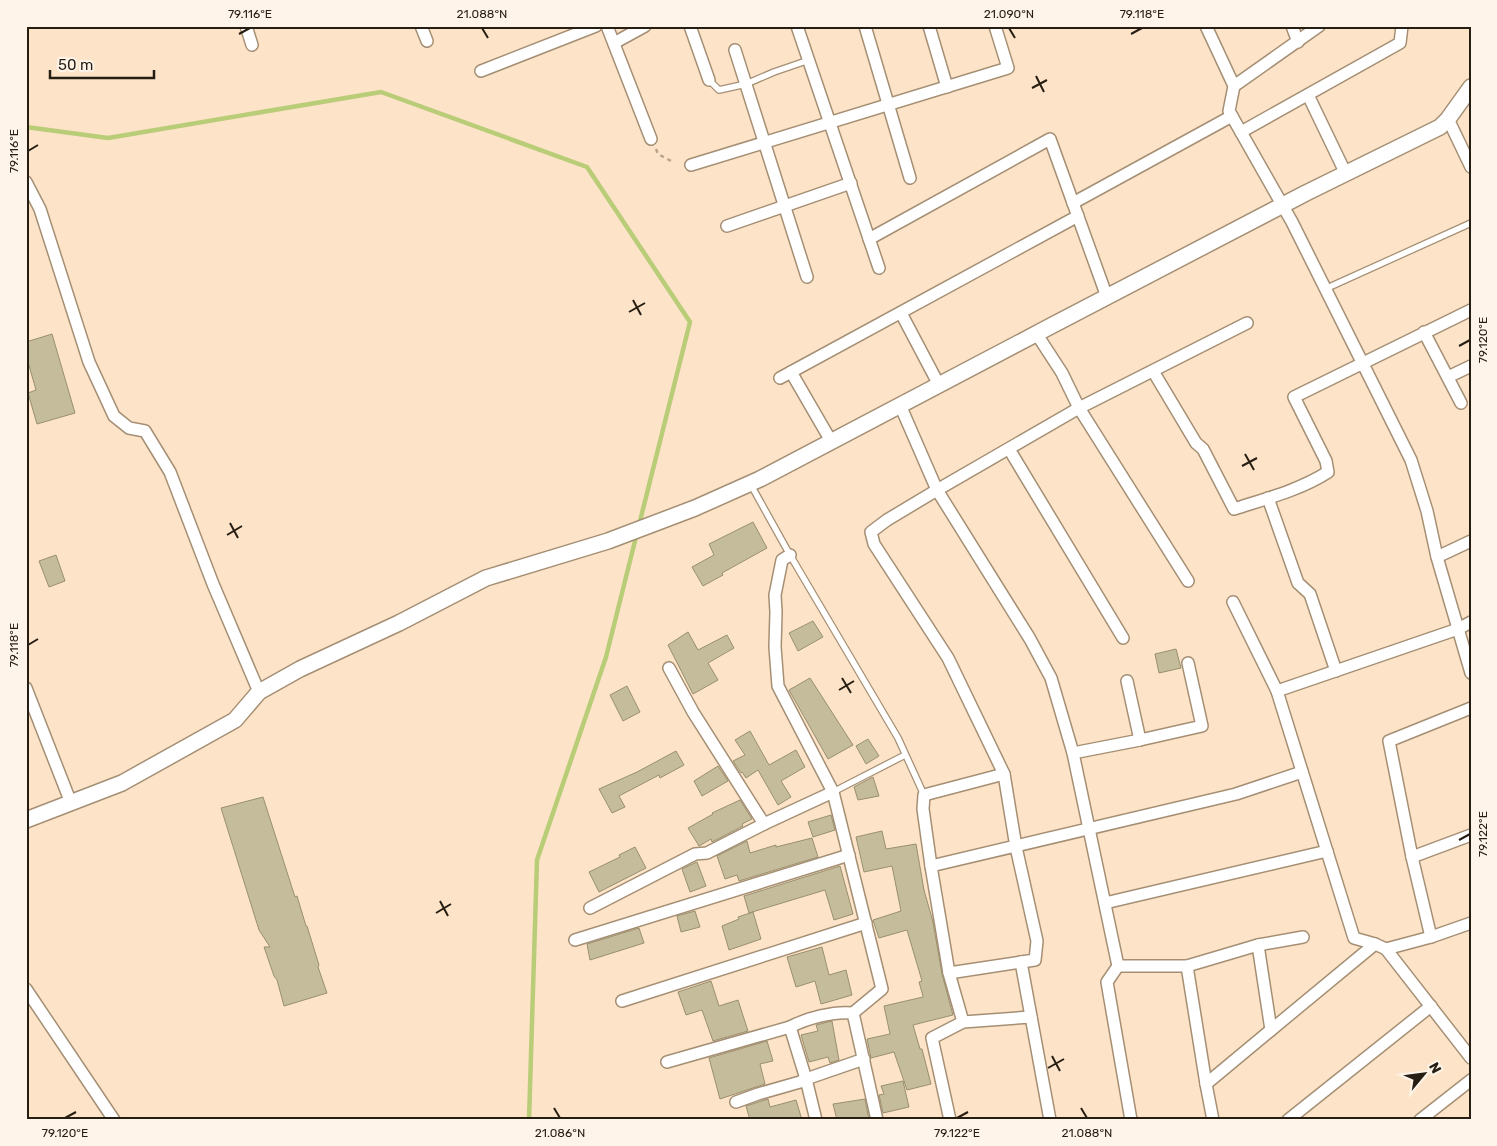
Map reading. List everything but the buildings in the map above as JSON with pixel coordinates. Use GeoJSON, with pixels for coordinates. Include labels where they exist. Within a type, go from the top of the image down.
{"type":"FeatureCollection","features":[{"type":"Feature","properties":{"kind":"street"},"geometry":{"type":"LineString","coordinates":[[246,26],[252,45]]}},
{"type":"Feature","properties":{"kind":"street"},"geometry":{"type":"LineString","coordinates":[[421,26],[427,41]]}},
{"type":"Feature","properties":{"kind":"street"},"geometry":{"type":"LineString","coordinates":[[481,71],[596,26]]}},
{"type":"Feature","properties":{"kind":"street"},"geometry":{"type":"LineString","coordinates":[[607,26],[652,139]]}},
{"type":"Feature","properties":{"kind":"street"},"geometry":{"type":"LineString","coordinates":[[614,43],[645,26]]}},
{"type":"Feature","properties":{"kind":"street"},"geometry":{"type":"LineString","coordinates":[[690,26],[709,80]]}},
{"type":"Feature","properties":{"kind":"street"},"geometry":{"type":"LineString","coordinates":[[797,26],[879,268]]}},
{"type":"Feature","properties":{"kind":"street"},"geometry":{"type":"LineString","coordinates":[[865,26],[910,178]]}},
{"type":"Feature","properties":{"kind":"street"},"geometry":{"type":"LineString","coordinates":[[929,26],[947,87]]}},
{"type":"Feature","properties":{"kind":"street"},"geometry":{"type":"LineString","coordinates":[[691,165],[1008,68],[995,26]]}},
{"type":"Feature","properties":{"kind":"street"},"geometry":{"type":"LineString","coordinates":[[1206,26],[1234,86],[1229,111],[1292,222],[1411,460],[1427,511],[1437,557],[1471,673]]}},
{"type":"Feature","properties":{"kind":"street"},"geometry":{"type":"LineString","coordinates":[[1292,26],[1298,42]]}},
{"type":"Feature","properties":{"kind":"street"},"geometry":{"type":"LineString","coordinates":[[1234,86],[1319,26]]}},
{"type":"Feature","properties":{"kind":"street"},"geometry":{"type":"LineString","coordinates":[[1241,132],[1400,43],[1402,26]]}},
{"type":"Feature","properties":{"kind":"street"},"geometry":{"type":"LineString","coordinates":[[735,50],[807,277]]}},
{"type":"Feature","properties":{"kind":"street"},"geometry":{"type":"LineString","coordinates":[[26,820],[122,783],[235,720],[259,692],[300,669],[399,623],[486,578],[608,541],[695,508],[750,483],[831,442],[1036,333],[1440,127],[1471,87]]}},
{"type":"Feature","properties":{"kind":"street"},"geometry":{"type":"LineString","coordinates":[[1308,95],[1346,174]]}},
{"type":"Feature","properties":{"kind":"street"},"geometry":{"type":"LineString","coordinates":[[1073,203],[1232,116]]}},
{"type":"Feature","properties":{"kind":"street"},"geometry":{"type":"LineString","coordinates":[[1448,119],[1471,167]]}},
{"type":"Feature","properties":{"kind":"street"},"geometry":{"type":"LineString","coordinates":[[870,239],[1050,139],[1107,297]]}},
{"type":"Feature","properties":{"kind":"street"},"geometry":{"type":"LineString","coordinates":[[26,182],[40,209],[93,370],[114,416],[129,428],[145,431],[170,472],[212,584],[259,692]]}},
{"type":"Feature","properties":{"kind":"street"},"geometry":{"type":"LineString","coordinates":[[727,226],[850,183]]}},
{"type":"Feature","properties":{"kind":"street"},"geometry":{"type":"LineString","coordinates":[[780,378],[1078,216]]}},
{"type":"Feature","properties":{"kind":"street"},"geometry":{"type":"LineString","coordinates":[[1153,371],[1196,443],[1203,449],[1234,509],[1316,480],[1328,472],[1326,461],[1294,396],[1471,310]]}},
{"type":"Feature","properties":{"kind":"street"},"geometry":{"type":"LineString","coordinates":[[901,313],[938,385]]}},
{"type":"Feature","properties":{"kind":"street"},"geometry":{"type":"LineString","coordinates":[[949,973],[1035,960],[1037,941],[1016,847],[1004,774],[948,658],[874,544],[871,532],[887,520],[937,490],[1079,408],[1247,323]]}},
{"type":"Feature","properties":{"kind":"street"},"geometry":{"type":"LineString","coordinates":[[1424,332],[1462,403]]}},
{"type":"Feature","properties":{"kind":"street"},"geometry":{"type":"LineString","coordinates":[[1036,333],[1062,373],[1079,408],[1188,581]]}},
{"type":"Feature","properties":{"kind":"street"},"geometry":{"type":"LineString","coordinates":[[1448,377],[1471,366]]}},
{"type":"Feature","properties":{"kind":"street"},"geometry":{"type":"LineString","coordinates":[[791,372],[831,442]]}},
{"type":"Feature","properties":{"kind":"street"},"geometry":{"type":"LineString","coordinates":[[900,405],[937,490],[1030,639],[1051,678],[1073,753],[1118,966],[1107,982],[1131,1120]]}},
{"type":"Feature","properties":{"kind":"street"},"geometry":{"type":"LineString","coordinates":[[1009,448],[1123,638]]}},
{"type":"Feature","properties":{"kind":"street"},"geometry":{"type":"LineString","coordinates":[[1268,498],[1298,583],[1310,594],[1336,671]]}},
{"type":"Feature","properties":{"kind":"street"},"geometry":{"type":"LineString","coordinates":[[1437,557],[1471,541]]}},
{"type":"Feature","properties":{"kind":"street"},"geometry":{"type":"LineString","coordinates":[[667,1062],[790,1027],[801,1021],[843,1012],[853,1013],[882,989],[833,792],[778,686],[775,647],[776,587],[782,560],[790,555]]}},
{"type":"Feature","properties":{"kind":"street"},"geometry":{"type":"LineString","coordinates":[[1233,602],[1277,691],[1354,938],[1386,949],[1471,1058]]}},
{"type":"Feature","properties":{"kind":"street"},"geometry":{"type":"LineString","coordinates":[[1277,691],[1458,629],[1471,622]]}},
{"type":"Feature","properties":{"kind":"street"},"geometry":{"type":"LineString","coordinates":[[1073,753],[1202,726],[1188,664]]}},
{"type":"Feature","properties":{"kind":"street"},"geometry":{"type":"LineString","coordinates":[[669,668],[692,712],[764,824]]}},
{"type":"Feature","properties":{"kind":"street"},"geometry":{"type":"LineString","coordinates":[[1127,681],[1140,740]]}},
{"type":"Feature","properties":{"kind":"street"},"geometry":{"type":"LineString","coordinates":[[26,688],[71,803]]}},
{"type":"Feature","properties":{"kind":"street"},"geometry":{"type":"LineString","coordinates":[[1431,937],[1412,857],[1389,741],[1471,708]]}},
{"type":"Feature","properties":{"kind":"street"},"geometry":{"type":"LineString","coordinates":[[931,866],[1236,794],[1302,772]]}},
{"type":"Feature","properties":{"kind":"street"},"geometry":{"type":"LineString","coordinates":[[963,1022],[949,973],[922,809],[924,795],[1004,774]]}},
{"type":"Feature","properties":{"kind":"street"},"geometry":{"type":"LineString","coordinates":[[590,908],[695,854],[707,853],[833,792]]}},
{"type":"Feature","properties":{"kind":"street"},"geometry":{"type":"LineString","coordinates":[[1412,857],[1471,835]]}},
{"type":"Feature","properties":{"kind":"street"},"geometry":{"type":"LineString","coordinates":[[1106,903],[1327,851]]}},
{"type":"Feature","properties":{"kind":"street"},"geometry":{"type":"LineString","coordinates":[[575,940],[849,855]]}},
{"type":"Feature","properties":{"kind":"street"},"geometry":{"type":"LineString","coordinates":[[622,1001],[866,923]]}},
{"type":"Feature","properties":{"kind":"street"},"geometry":{"type":"LineString","coordinates":[[1386,949],[1431,937],[1471,923]]}},
{"type":"Feature","properties":{"kind":"street"},"geometry":{"type":"LineString","coordinates":[[1118,966],[1187,966],[1258,945],[1303,936]]}},
{"type":"Feature","properties":{"kind":"street"},"geometry":{"type":"LineString","coordinates":[[1206,1084],[1375,944]]}},
{"type":"Feature","properties":{"kind":"street"},"geometry":{"type":"LineString","coordinates":[[1258,945],[1270,1030]]}},
{"type":"Feature","properties":{"kind":"street"},"geometry":{"type":"LineString","coordinates":[[1021,962],[1050,1120]]}},
{"type":"Feature","properties":{"kind":"street"},"geometry":{"type":"LineString","coordinates":[[1187,966],[1213,1120]]}},
{"type":"Feature","properties":{"kind":"street"},"geometry":{"type":"LineString","coordinates":[[26,989],[114,1120]]}},
{"type":"Feature","properties":{"kind":"street"},"geometry":{"type":"LineString","coordinates":[[1288,1120],[1431,1006]]}},
{"type":"Feature","properties":{"kind":"street"},"geometry":{"type":"LineString","coordinates":[[853,1013],[877,1120]]}},
{"type":"Feature","properties":{"kind":"street"},"geometry":{"type":"LineString","coordinates":[[950,1120],[932,1038],[963,1022],[1031,1017]]}},
{"type":"Feature","properties":{"kind":"street"},"geometry":{"type":"LineString","coordinates":[[790,1027],[816,1120]]}},
{"type":"Feature","properties":{"kind":"street"},"geometry":{"type":"LineString","coordinates":[[736,1102],[864,1059]]}},
{"type":"Feature","properties":{"kind":"street"},"geometry":{"type":"LineString","coordinates":[[1420,1120],[1471,1080]]}},
{"type":"Feature","properties":{"kind":"lane"},"geometry":{"type":"LineString","coordinates":[[709,80],[719,90],[746,84],[809,60]]}},
{"type":"Feature","properties":{"kind":"lane"},"geometry":{"type":"LineString","coordinates":[[1325,289],[1471,223]]}},
{"type":"Feature","properties":{"kind":"lane"},"geometry":{"type":"LineString","coordinates":[[750,483],[790,555],[898,738],[904,755],[924,795]]}},
{"type":"Feature","properties":{"kind":"lane"},"geometry":{"type":"LineString","coordinates":[[833,792],[904,755]]}},
{"type":"Feature","properties":{"kind":"path"},"geometry":{"type":"LineString","coordinates":[[652,139],[658,154],[673,162]]}},
{"type":"Feature","properties":{"kind":"waterway"},"geometry":{"type":"LineString","coordinates":[[26,127],[108,138],[381,92],[587,167],[690,322],[639,525]]}},
{"type":"Feature","properties":{"kind":"waterway"},"geometry":{"type":"LineString","coordinates":[[529,1120],[537,860],[606,657],[637,533]]}}]}
